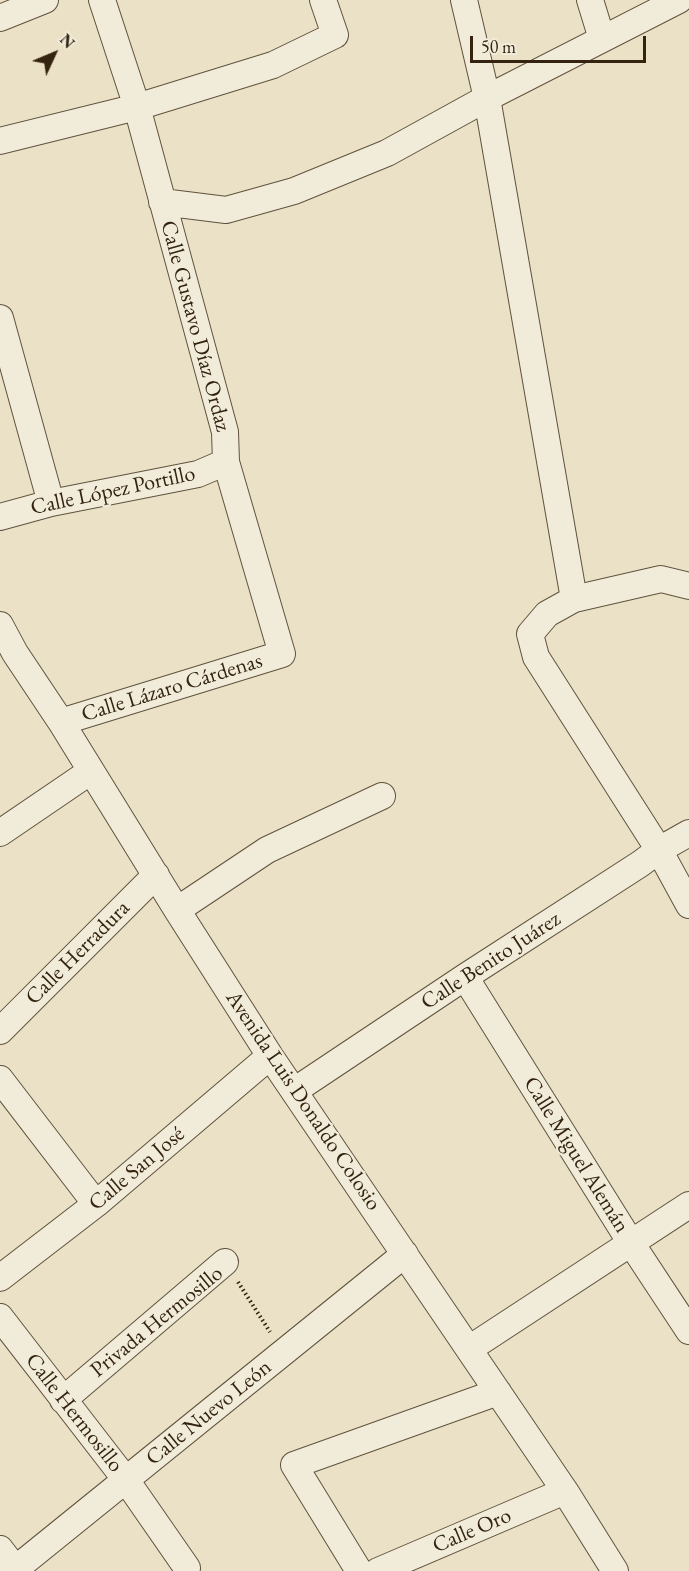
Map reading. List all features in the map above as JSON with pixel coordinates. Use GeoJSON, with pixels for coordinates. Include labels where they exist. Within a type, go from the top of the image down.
{"type":"FeatureCollection","features":[{"type":"Feature","properties":{"kind":"street"},"geometry":{"type":"LineString","coordinates":[[0,18],[45,0]]}},
{"type":"Feature","properties":{"kind":"street","name":"Calle Gustavo Díaz Ordaz"},"geometry":{"type":"LineString","coordinates":[[102,0],[137,107],[225,432],[226,462],[282,654]]}},
{"type":"Feature","properties":{"kind":"street"},"geometry":{"type":"LineString","coordinates":[[0,141],[137,107],[273,65],[335,35],[323,0]]}},
{"type":"Feature","properties":{"kind":"street"},"geometry":{"type":"LineString","coordinates":[[464,0],[487,98],[574,599]]}},
{"type":"Feature","properties":{"kind":"street"},"geometry":{"type":"LineString","coordinates":[[590,0],[602,39]]}},
{"type":"Feature","properties":{"kind":"street"},"geometry":{"type":"LineString","coordinates":[[162,202],[226,210],[294,191],[387,153],[487,98],[679,0]]}},
{"type":"Feature","properties":{"kind":"street"},"geometry":{"type":"LineString","coordinates":[[0,318],[51,503]]}},
{"type":"Feature","properties":{"kind":"street","name":"Calle López Portillo"},"geometry":{"type":"LineString","coordinates":[[0,517],[51,503],[198,474],[226,462]]}},
{"type":"Feature","properties":{"kind":"street"},"geometry":{"type":"LineString","coordinates":[[689,586],[661,579],[574,599],[547,614],[530,634],[536,657],[659,850],[689,905]]}},
{"type":"Feature","properties":{"kind":"street","name":"Avenida Luis Donaldo Colosio"},"geometry":{"type":"LineString","coordinates":[[0,625],[7,658],[62,722],[270,1056],[565,1491],[615,1571]]}},
{"type":"Feature","properties":{"kind":"street","name":"Calle Lázaro Cárdenas"},"geometry":{"type":"LineString","coordinates":[[62,722],[282,654]]}},
{"type":"Feature","properties":{"kind":"street"},"geometry":{"type":"LineString","coordinates":[[0,833],[91,771]]}},
{"type":"Feature","properties":{"kind":"street"},"geometry":{"type":"LineString","coordinates":[[177,910],[267,850],[382,796]]}},
{"type":"Feature","properties":{"kind":"street","name":"Calle Benito Juárez"},"geometry":{"type":"LineString","coordinates":[[294,1090],[659,850],[689,833]]}},
{"type":"Feature","properties":{"kind":"street","name":"Calle Herradura"},"geometry":{"type":"LineString","coordinates":[[0,1031],[156,875]]}},
{"type":"Feature","properties":{"kind":"street","name":"Calle Miguel Alemán"},"geometry":{"type":"LineString","coordinates":[[465,977],[631,1243],[689,1331]]}},
{"type":"Feature","properties":{"kind":"street","name":"Calle San José"},"geometry":{"type":"LineString","coordinates":[[0,1278],[96,1204],[270,1056]]}},
{"type":"Feature","properties":{"kind":"street"},"geometry":{"type":"LineString","coordinates":[[0,1079],[96,1204]]}},
{"type":"Feature","properties":{"kind":"street"},"geometry":{"type":"LineString","coordinates":[[469,1348],[689,1205]]}},
{"type":"Feature","properties":{"kind":"street","name":"Calle Nuevo León"},"geometry":{"type":"LineString","coordinates":[[15,1570],[405,1254]]}},
{"type":"Feature","properties":{"kind":"street","name":"Privada Hermosillo"},"geometry":{"type":"LineString","coordinates":[[63,1400],[225,1262]]}},
{"type":"Feature","properties":{"kind":"street","name":"Calle Hermosillo"},"geometry":{"type":"LineString","coordinates":[[0,1317],[126,1480]]}},
{"type":"Feature","properties":{"kind":"street"},"geometry":{"type":"LineString","coordinates":[[360,1571],[294,1464],[498,1392]]}},
{"type":"Feature","properties":{"kind":"street"},"geometry":{"type":"LineString","coordinates":[[126,1480],[187,1568]]}},
{"type":"Feature","properties":{"kind":"street","name":"Calle Oro"},"geometry":{"type":"LineString","coordinates":[[378,1571],[565,1491]]}},
{"type":"Feature","properties":{"kind":"street"},"geometry":{"type":"LineString","coordinates":[[0,1549],[15,1570]]}},
{"type":"Feature","properties":{"kind":"path","name":"Privada Hermosillo"},"geometry":{"type":"LineString","coordinates":[[225,1262],[283,1353]]}}]}
